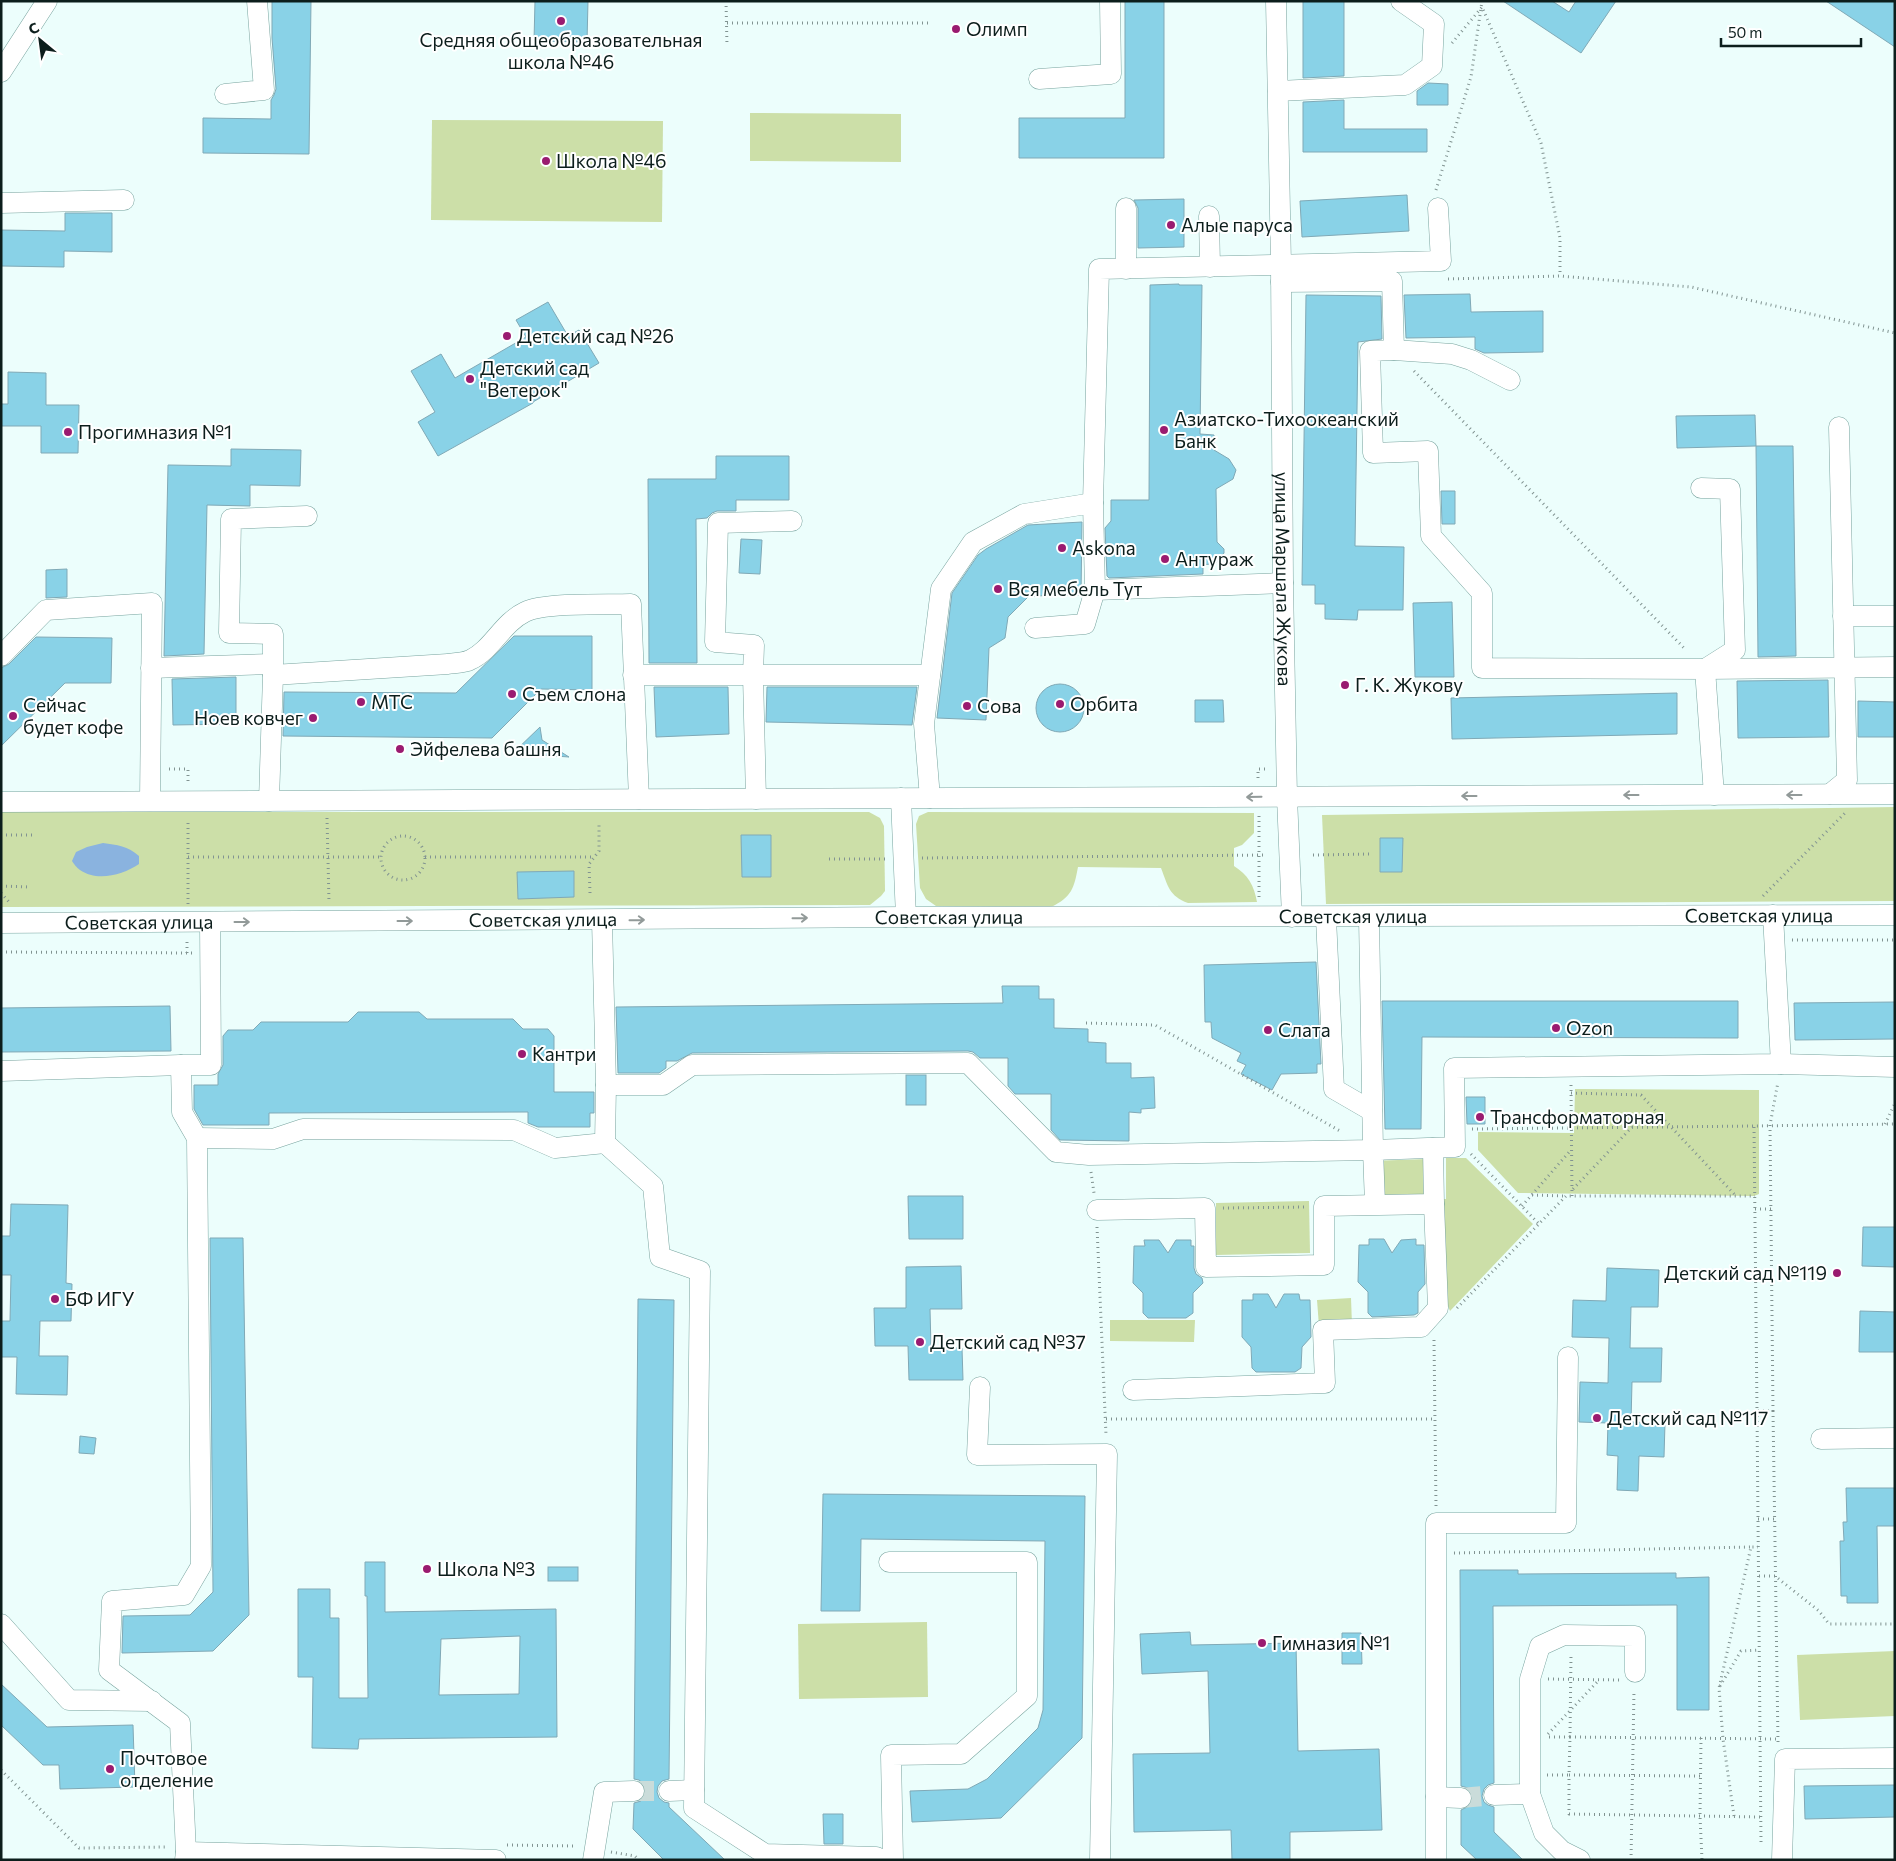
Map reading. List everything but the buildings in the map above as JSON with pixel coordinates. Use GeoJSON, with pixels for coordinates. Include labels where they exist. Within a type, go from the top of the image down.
{"type":"FeatureCollection","features":[{"type":"Feature","properties":{"kind":"street"},"geometry":{"type":"LineString","coordinates":[[1,72],[47,1]]}},
{"type":"Feature","properties":{"kind":"street"},"geometry":{"type":"LineString","coordinates":[[225,94],[264,90],[257,1]]}},
{"type":"Feature","properties":{"kind":"street"},"geometry":{"type":"LineString","coordinates":[[1039,79],[1112,74],[1110,1]]}},
{"type":"Feature","properties":{"kind":"street","name":"улица Маршала Жукова"},"geometry":{"type":"LineString","coordinates":[[1276,1],[1281,273],[1283,583],[1287,797],[1292,917]]}},
{"type":"Feature","properties":{"kind":"street"},"geometry":{"type":"LineString","coordinates":[[1278,91],[1405,85],[1432,66],[1434,24],[1401,1]]}},
{"type":"Feature","properties":{"kind":"street"},"geometry":{"type":"LineString","coordinates":[[1,203],[124,200]]}},
{"type":"Feature","properties":{"kind":"street"},"geometry":{"type":"LineString","coordinates":[[1126,208],[1126,269]]}},
{"type":"Feature","properties":{"kind":"street"},"geometry":{"type":"LineString","coordinates":[[1281,273],[1441,261],[1438,208]]}},
{"type":"Feature","properties":{"kind":"street"},"geometry":{"type":"LineString","coordinates":[[1210,216],[1210,266]]}},
{"type":"Feature","properties":{"kind":"street"},"geometry":{"type":"LineString","coordinates":[[1035,628],[1085,624],[1095,590],[1093,503],[1099,269],[1210,266],[1392,281],[1394,350]]}},
{"type":"Feature","properties":{"kind":"street"},"geometry":{"type":"LineString","coordinates":[[1510,380],[1471,360],[1452,354],[1394,350],[1370,351],[1373,453],[1428,452],[1431,536],[1482,594],[1482,668],[1705,669],[1895,667]]}},
{"type":"Feature","properties":{"kind":"street"},"geometry":{"type":"LineString","coordinates":[[1830,794],[1847,780],[1839,427]]}},
{"type":"Feature","properties":{"kind":"street"},"geometry":{"type":"LineString","coordinates":[[1701,488],[1730,489],[1735,650],[1705,669]]}},
{"type":"Feature","properties":{"kind":"street"},"geometry":{"type":"LineString","coordinates":[[930,798],[924,724],[941,589],[973,542],[1024,514],[1093,503]]}},
{"type":"Feature","properties":{"kind":"street"},"geometry":{"type":"LineString","coordinates":[[269,801],[273,634],[229,633],[231,519],[307,516]]}},
{"type":"Feature","properties":{"kind":"street"},"geometry":{"type":"LineString","coordinates":[[756,799],[754,644],[715,642],[718,523],[792,521]]}},
{"type":"Feature","properties":{"kind":"street"},"geometry":{"type":"LineString","coordinates":[[1095,590],[1283,583]]}},
{"type":"Feature","properties":{"kind":"street"},"geometry":{"type":"LineString","coordinates":[[1,656],[46,610],[152,603],[150,802]]}},
{"type":"Feature","properties":{"kind":"street"},"geometry":{"type":"LineString","coordinates":[[151,668],[272,670],[448,664],[470,661],[486,648],[510,622],[526,612],[542,607],[631,604],[639,800]]}},
{"type":"Feature","properties":{"kind":"street"},"geometry":{"type":"LineString","coordinates":[[1843,616],[1895,616]]}},
{"type":"Feature","properties":{"kind":"street"},"geometry":{"type":"LineString","coordinates":[[1705,669],[1714,795]]}},
{"type":"Feature","properties":{"kind":"street"},"geometry":{"type":"LineString","coordinates":[[633,675],[930,675]]}},
{"type":"Feature","properties":{"kind":"street"},"geometry":{"type":"LineString","coordinates":[[1,802],[1895,794]]}},
{"type":"Feature","properties":{"kind":"street"},"geometry":{"type":"LineString","coordinates":[[901,798],[906,918]]}},
{"type":"Feature","properties":{"kind":"street"},"geometry":{"type":"LineString","coordinates":[[1773,915],[1781,1064]]}},
{"type":"Feature","properties":{"kind":"street","name":"Советская улица"},"geometry":{"type":"LineString","coordinates":[[1,923],[1895,915]]}},
{"type":"Feature","properties":{"kind":"street"},"geometry":{"type":"LineString","coordinates":[[1326,918],[1334,1088],[1372,1111]]}},
{"type":"Feature","properties":{"kind":"street"},"geometry":{"type":"LineString","coordinates":[[1369,918],[1375,1204]]}},
{"type":"Feature","properties":{"kind":"street"},"geometry":{"type":"LineString","coordinates":[[602,920],[606,1085],[605,1143]]}},
{"type":"Feature","properties":{"kind":"street"},"geometry":{"type":"LineString","coordinates":[[1,1071],[211,1065],[210,922]]}},
{"type":"Feature","properties":{"kind":"street"},"geometry":{"type":"LineString","coordinates":[[606,1085],[663,1085],[692,1065],[968,1063],[1056,1152],[1089,1155],[1455,1148],[1454,1068],[1781,1064],[1895,1067]]}},
{"type":"Feature","properties":{"kind":"street"},"geometry":{"type":"LineString","coordinates":[[181,1065],[182,1112],[197,1138],[201,1566],[184,1595],[112,1602],[110,1670],[180,1723],[185,1856],[496,1860]]}},
{"type":"Feature","properties":{"kind":"street"},"geometry":{"type":"LineString","coordinates":[[197,1138],[273,1139],[303,1129],[514,1130],[555,1148],[605,1143],[653,1186],[660,1257],[700,1270],[694,1808],[764,1854],[876,1856],[882,1860]]}},
{"type":"Feature","properties":{"kind":"street"},"geometry":{"type":"LineString","coordinates":[[1133,1390],[1325,1383],[1323,1330],[1421,1326],[1438,1308],[1433,1148]]}},
{"type":"Feature","properties":{"kind":"street"},"geometry":{"type":"LineString","coordinates":[[1097,1210],[1205,1208],[1206,1267],[1324,1264],[1324,1206],[1434,1204]]}},
{"type":"Feature","properties":{"kind":"street"},"geometry":{"type":"LineString","coordinates":[[1436,1860],[1436,1523],[1566,1523],[1568,1357]]}},
{"type":"Feature","properties":{"kind":"street"},"geometry":{"type":"LineString","coordinates":[[980,1387],[977,1455],[1107,1454],[1100,1860]]}},
{"type":"Feature","properties":{"kind":"street"},"geometry":{"type":"LineString","coordinates":[[1822,1439],[1895,1438]]}},
{"type":"Feature","properties":{"kind":"street"},"geometry":{"type":"LineString","coordinates":[[889,1562],[1027,1562],[1027,1696],[961,1754],[891,1755],[893,1860]]}},
{"type":"Feature","properties":{"kind":"street"},"geometry":{"type":"LineString","coordinates":[[1,1624],[69,1700],[152,1702]]}},
{"type":"Feature","properties":{"kind":"street"},"geometry":{"type":"LineString","coordinates":[[1580,1860],[1562,1851],[1544,1834],[1530,1784],[1530,1679],[1540,1646],[1564,1635],[1635,1636],[1635,1676]]}},
{"type":"Feature","properties":{"kind":"street"},"geometry":{"type":"LineString","coordinates":[[1782,1860],[1785,1759],[1895,1758]]}},
{"type":"Feature","properties":{"kind":"street"},"geometry":{"type":"LineString","coordinates":[[1494,1795],[1530,1784]]}},
{"type":"Feature","properties":{"kind":"street"},"geometry":{"type":"LineString","coordinates":[[669,1791],[694,1790]]}},
{"type":"Feature","properties":{"kind":"street"},"geometry":{"type":"LineString","coordinates":[[593,1860],[604,1792],[634,1792]]}},
{"type":"Feature","properties":{"kind":"street"},"geometry":{"type":"LineString","coordinates":[[1436,1797],[1461,1798]]}},
{"type":"Feature","properties":{"kind":"path"},"geometry":{"type":"LineString","coordinates":[[726,1],[727,46]]}},
{"type":"Feature","properties":{"kind":"path"},"geometry":{"type":"LineString","coordinates":[[1438,208],[1433,199],[1471,77],[1482,1]]}},
{"type":"Feature","properties":{"kind":"path"},"geometry":{"type":"LineString","coordinates":[[1432,66],[1482,7]]}},
{"type":"Feature","properties":{"kind":"path"},"geometry":{"type":"LineString","coordinates":[[1482,7],[1540,143],[1560,238],[1560,276]]}},
{"type":"Feature","properties":{"kind":"path"},"geometry":{"type":"LineString","coordinates":[[727,23],[932,22]]}},
{"type":"Feature","properties":{"kind":"path"},"geometry":{"type":"LineString","coordinates":[[1441,280],[1560,276],[1691,287],[1895,332]]}},
{"type":"Feature","properties":{"kind":"path"},"geometry":{"type":"LineString","coordinates":[[1394,350],[1705,669]]}},
{"type":"Feature","properties":{"kind":"path"},"geometry":{"type":"LineString","coordinates":[[1258,786],[1258,769],[1272,768]]}},
{"type":"Feature","properties":{"kind":"path"},"geometry":{"type":"LineString","coordinates":[[188,769],[188,785]]}},
{"type":"Feature","properties":{"kind":"path"},"geometry":{"type":"LineString","coordinates":[[1761,898],[1847,811]]}},
{"type":"Feature","properties":{"kind":"path"},"geometry":{"type":"LineString","coordinates":[[188,814],[188,904]]}},
{"type":"Feature","properties":{"kind":"path"},"geometry":{"type":"LineString","coordinates":[[327,814],[329,905]]}},
{"type":"Feature","properties":{"kind":"path"},"geometry":{"type":"LineString","coordinates":[[1259,814],[1259,898]]}},
{"type":"Feature","properties":{"kind":"path"},"geometry":{"type":"LineString","coordinates":[[590,893],[589,864],[600,851],[599,822]]}},
{"type":"Feature","properties":{"kind":"path"},"geometry":{"type":"LineString","coordinates":[[1,835],[32,835]]}},
{"type":"Feature","properties":{"kind":"path"},"geometry":{"type":"LineString","coordinates":[[398,836],[408,836],[416,840],[423,848],[425,857],[424,868],[417,876],[408,880],[397,880],[388,876],[382,867],[380,857],[382,848],[389,840],[398,836]]}},
{"type":"Feature","properties":{"kind":"path"},"geometry":{"type":"LineString","coordinates":[[1313,854],[1371,854]]}},
{"type":"Feature","properties":{"kind":"path"},"geometry":{"type":"LineString","coordinates":[[829,859],[1267,855]]}},
{"type":"Feature","properties":{"kind":"path"},"geometry":{"type":"LineString","coordinates":[[188,857],[380,857]]}},
{"type":"Feature","properties":{"kind":"path"},"geometry":{"type":"LineString","coordinates":[[425,857],[595,857]]}},
{"type":"Feature","properties":{"kind":"path"},"geometry":{"type":"LineString","coordinates":[[1,886],[30,887]]}},
{"type":"Feature","properties":{"kind":"path"},"geometry":{"type":"LineString","coordinates":[[1,894],[12,905]]}},
{"type":"Feature","properties":{"kind":"path"},"geometry":{"type":"LineString","coordinates":[[187,938],[187,953]]}},
{"type":"Feature","properties":{"kind":"path"},"geometry":{"type":"LineString","coordinates":[[1775,941],[1895,940]]}},
{"type":"Feature","properties":{"kind":"path"},"geometry":{"type":"LineString","coordinates":[[1,952],[210,953]]}},
{"type":"Feature","properties":{"kind":"path"},"geometry":{"type":"LineString","coordinates":[[1086,1023],[1155,1025],[1373,1150]]}},
{"type":"Feature","properties":{"kind":"path"},"geometry":{"type":"LineString","coordinates":[[1599,1680],[1546,1736],[1776,1739],[1770,1126],[1781,1064]]}},
{"type":"Feature","properties":{"kind":"path"},"geometry":{"type":"LineString","coordinates":[[1571,1067],[1572,1196]]}},
{"type":"Feature","properties":{"kind":"path"},"geometry":{"type":"LineString","coordinates":[[1571,1093],[1641,1095],[1736,1196]]}},
{"type":"Feature","properties":{"kind":"path"},"geometry":{"type":"LineString","coordinates":[[1885,1124],[1895,1103]]}},
{"type":"Feature","properties":{"kind":"path"},"geometry":{"type":"LineString","coordinates":[[1454,1134],[1572,1128],[1895,1124]]}},
{"type":"Feature","properties":{"kind":"path"},"geometry":{"type":"LineString","coordinates":[[1754,1126],[1762,1851]]}},
{"type":"Feature","properties":{"kind":"path"},"geometry":{"type":"LineString","coordinates":[[1572,1189],[1632,1127]]}},
{"type":"Feature","properties":{"kind":"path"},"geometry":{"type":"LineString","coordinates":[[1454,1134],[1540,1224]]}},
{"type":"Feature","properties":{"kind":"path"},"geometry":{"type":"LineString","coordinates":[[1522,1206],[1572,1150]]}},
{"type":"Feature","properties":{"kind":"path"},"geometry":{"type":"LineString","coordinates":[[1089,1155],[1097,1210],[1107,1454]]}},
{"type":"Feature","properties":{"kind":"path"},"geometry":{"type":"LineString","coordinates":[[1531,1195],[1754,1196]]}},
{"type":"Feature","properties":{"kind":"path"},"geometry":{"type":"LineString","coordinates":[[1454,1312],[1566,1196]]}},
{"type":"Feature","properties":{"kind":"path"},"geometry":{"type":"LineString","coordinates":[[1205,1208],[1324,1206]]}},
{"type":"Feature","properties":{"kind":"path"},"geometry":{"type":"LineString","coordinates":[[1755,1209],[1771,1208]]}},
{"type":"Feature","properties":{"kind":"path"},"geometry":{"type":"LineString","coordinates":[[1756,1281],[1771,1280]]}},
{"type":"Feature","properties":{"kind":"path"},"geometry":{"type":"LineString","coordinates":[[1434,1333],[1436,1523]]}},
{"type":"Feature","properties":{"kind":"path"},"geometry":{"type":"LineString","coordinates":[[1757,1411],[1773,1411]]}},
{"type":"Feature","properties":{"kind":"path"},"geometry":{"type":"LineString","coordinates":[[1106,1420],[1435,1419]]}},
{"type":"Feature","properties":{"kind":"path"},"geometry":{"type":"LineString","coordinates":[[1758,1519],[1774,1519]]}},
{"type":"Feature","properties":{"kind":"path"},"geometry":{"type":"LineString","coordinates":[[1734,1816],[1723,1739],[1719,1688],[1751,1547]]}},
{"type":"Feature","properties":{"kind":"path"},"geometry":{"type":"LineString","coordinates":[[1436,1554],[1758,1547]]}},
{"type":"Feature","properties":{"kind":"path"},"geometry":{"type":"LineString","coordinates":[[1758,1576],[1775,1576],[1819,1611],[1829,1624],[1895,1624]]}},
{"type":"Feature","properties":{"kind":"path"},"geometry":{"type":"LineString","coordinates":[[1571,1636],[1568,1814],[1761,1817]]}},
{"type":"Feature","properties":{"kind":"path"},"geometry":{"type":"LineString","coordinates":[[1719,1688],[1741,1650],[1760,1650]]}},
{"type":"Feature","properties":{"kind":"path"},"geometry":{"type":"LineString","coordinates":[[1530,1679],[1599,1680],[1635,1676],[1631,1860]]}},
{"type":"Feature","properties":{"kind":"path"},"geometry":{"type":"LineString","coordinates":[[1701,1738],[1700,1816],[1702,1860]]}},
{"type":"Feature","properties":{"kind":"path"},"geometry":{"type":"LineString","coordinates":[[1530,1784],[1569,1775],[1700,1776]]}},
{"type":"Feature","properties":{"kind":"path"},"geometry":{"type":"LineString","coordinates":[[631,1860],[635,1856],[639,1860]]}},
{"type":"Feature","properties":{"kind":"green space"},"geometry":{"type":"Polygon","coordinates":[[[750,113],[901,114],[901,162],[750,161],[750,113]]]}},
{"type":"Feature","properties":{"kind":"green space"},"geometry":{"type":"Polygon","coordinates":[[[432,120],[663,121],[662,222],[431,220],[432,120]]]}},
{"type":"Feature","properties":{"kind":"green space"},"geometry":{"type":"Polygon","coordinates":[[[1895,807],[1895,901],[1326,904],[1322,815],[1895,807]]]}},
{"type":"Feature","properties":{"kind":"green space"},"geometry":{"type":"Polygon","coordinates":[[[1,812],[869,812],[880,818],[884,826],[885,891],[870,905],[1,907],[1,812]]]}},
{"type":"Feature","properties":{"kind":"green space"},"geometry":{"type":"Polygon","coordinates":[[[928,812],[1254,813],[1254,833],[1242,845],[1234,848],[1234,866],[1250,881],[1257,902],[1188,903],[1173,894],[1161,868],[1078,867],[1071,891],[1064,899],[1051,907],[936,906],[926,899],[920,888],[916,824],[919,816],[928,812]]]}},
{"type":"Feature","properties":{"kind":"green space"},"geometry":{"type":"Polygon","coordinates":[[[1575,1089],[1759,1090],[1759,1194],[1754,1196],[1518,1193],[1478,1150],[1478,1132],[1574,1133],[1575,1089]]]}},
{"type":"Feature","properties":{"kind":"green space"},"geometry":{"type":"Polygon","coordinates":[[[1446,1158],[1466,1158],[1533,1224],[1450,1311],[1439,1284],[1439,1199],[1446,1199],[1446,1158]]]}},
{"type":"Feature","properties":{"kind":"green space"},"geometry":{"type":"Polygon","coordinates":[[[1427,1159],[1428,1198],[1371,1200],[1370,1161],[1427,1159]]]}},
{"type":"Feature","properties":{"kind":"green space"},"geometry":{"type":"Polygon","coordinates":[[[1309,1201],[1310,1253],[1216,1255],[1216,1203],[1309,1201]]]}},
{"type":"Feature","properties":{"kind":"green space"},"geometry":{"type":"Polygon","coordinates":[[[1351,1298],[1352,1325],[1319,1326],[1317,1300],[1351,1298]]]}},
{"type":"Feature","properties":{"kind":"green space"},"geometry":{"type":"Polygon","coordinates":[[[1110,1320],[1195,1320],[1194,1342],[1110,1341],[1110,1320]]]}},
{"type":"Feature","properties":{"kind":"green space"},"geometry":{"type":"Polygon","coordinates":[[[927,1622],[928,1697],[799,1699],[798,1624],[927,1622]]]}},
{"type":"Feature","properties":{"kind":"green space"},"geometry":{"type":"Polygon","coordinates":[[[1895,1651],[1895,1716],[1800,1720],[1797,1655],[1895,1651]]]}},
{"type":"Feature","properties":{"kind":"water"},"geometry":{"type":"Polygon","coordinates":[[[103,843],[118,845],[131,850],[139,856],[139,864],[118,874],[94,876],[79,869],[72,861],[76,852],[103,843]]]}},
{"type":"Feature","properties":{"kind":"tunnel"},"geometry":{"type":"LineString","coordinates":[[634,1791],[669,1791]]}},
{"type":"Feature","properties":{"kind":"tunnel"},"geometry":{"type":"LineString","coordinates":[[1461,1798],[1494,1795]]}},
{"type":"Feature","properties":{"kind":"place","name":"Средняя общеобразовательная школа №46"},"geometry":{"type":"Point","coordinates":[561,21]}},
{"type":"Feature","properties":{"kind":"place","name":"Олимп"},"geometry":{"type":"Point","coordinates":[956,29]}},
{"type":"Feature","properties":{"kind":"place","name":"Школа №46"},"geometry":{"type":"Point","coordinates":[546,161]}},
{"type":"Feature","properties":{"kind":"place","name":"Алые паруса"},"geometry":{"type":"Point","coordinates":[1171,225]}},
{"type":"Feature","properties":{"kind":"place","name":"Детский сад №26"},"geometry":{"type":"Point","coordinates":[507,336]}},
{"type":"Feature","properties":{"kind":"place","name":"Детский сад \"Ветерок\""},"geometry":{"type":"Point","coordinates":[470,379]}},
{"type":"Feature","properties":{"kind":"place","name":"Азиатско-Тихоокеанский Банк"},"geometry":{"type":"Point","coordinates":[1164,430]}},
{"type":"Feature","properties":{"kind":"place","name":"Прогимназия №1"},"geometry":{"type":"Point","coordinates":[68,432]}},
{"type":"Feature","properties":{"kind":"place","name":"Askona"},"geometry":{"type":"Point","coordinates":[1062,548]}},
{"type":"Feature","properties":{"kind":"place","name":"Антураж"},"geometry":{"type":"Point","coordinates":[1165,559]}},
{"type":"Feature","properties":{"kind":"place","name":"Вся мебель Тут"},"geometry":{"type":"Point","coordinates":[998,589]}},
{"type":"Feature","properties":{"kind":"place","name":"Г. К. Жукову"},"geometry":{"type":"Point","coordinates":[1345,685]}},
{"type":"Feature","properties":{"kind":"place","name":"Съем слона"},"geometry":{"type":"Point","coordinates":[512,694]}},
{"type":"Feature","properties":{"kind":"place","name":"МТС"},"geometry":{"type":"Point","coordinates":[361,702]}},
{"type":"Feature","properties":{"kind":"place","name":"Орбита"},"geometry":{"type":"Point","coordinates":[1060,704]}},
{"type":"Feature","properties":{"kind":"place","name":"Сова"},"geometry":{"type":"Point","coordinates":[967,706]}},
{"type":"Feature","properties":{"kind":"place","name":"Сейчас будет кофе"},"geometry":{"type":"Point","coordinates":[13,716]}},
{"type":"Feature","properties":{"kind":"place","name":"Ноев ковчег"},"geometry":{"type":"Point","coordinates":[313,718]}},
{"type":"Feature","properties":{"kind":"place","name":"Эйфелева башня"},"geometry":{"type":"Point","coordinates":[400,749]}},
{"type":"Feature","properties":{"kind":"place","name":"Ozon"},"geometry":{"type":"Point","coordinates":[1556,1028]}},
{"type":"Feature","properties":{"kind":"place","name":"Слата"},"geometry":{"type":"Point","coordinates":[1268,1030]}},
{"type":"Feature","properties":{"kind":"place","name":"Кантри"},"geometry":{"type":"Point","coordinates":[522,1054]}},
{"type":"Feature","properties":{"kind":"place","name":"Трансформаторная"},"geometry":{"type":"Point","coordinates":[1480,1117]}},
{"type":"Feature","properties":{"kind":"place","name":"Детский сад №119"},"geometry":{"type":"Point","coordinates":[1837,1273]}},
{"type":"Feature","properties":{"kind":"place","name":"БФ ИГУ"},"geometry":{"type":"Point","coordinates":[55,1299]}},
{"type":"Feature","properties":{"kind":"place","name":"Детский сад №37"},"geometry":{"type":"Point","coordinates":[920,1342]}},
{"type":"Feature","properties":{"kind":"place","name":"Детский сад №117"},"geometry":{"type":"Point","coordinates":[1597,1418]}},
{"type":"Feature","properties":{"kind":"place","name":"Школа №3"},"geometry":{"type":"Point","coordinates":[427,1569]}},
{"type":"Feature","properties":{"kind":"place","name":"Гимназия №1"},"geometry":{"type":"Point","coordinates":[1262,1643]}},
{"type":"Feature","properties":{"kind":"place","name":"Почтовое отделение"},"geometry":{"type":"Point","coordinates":[110,1769]}}]}
